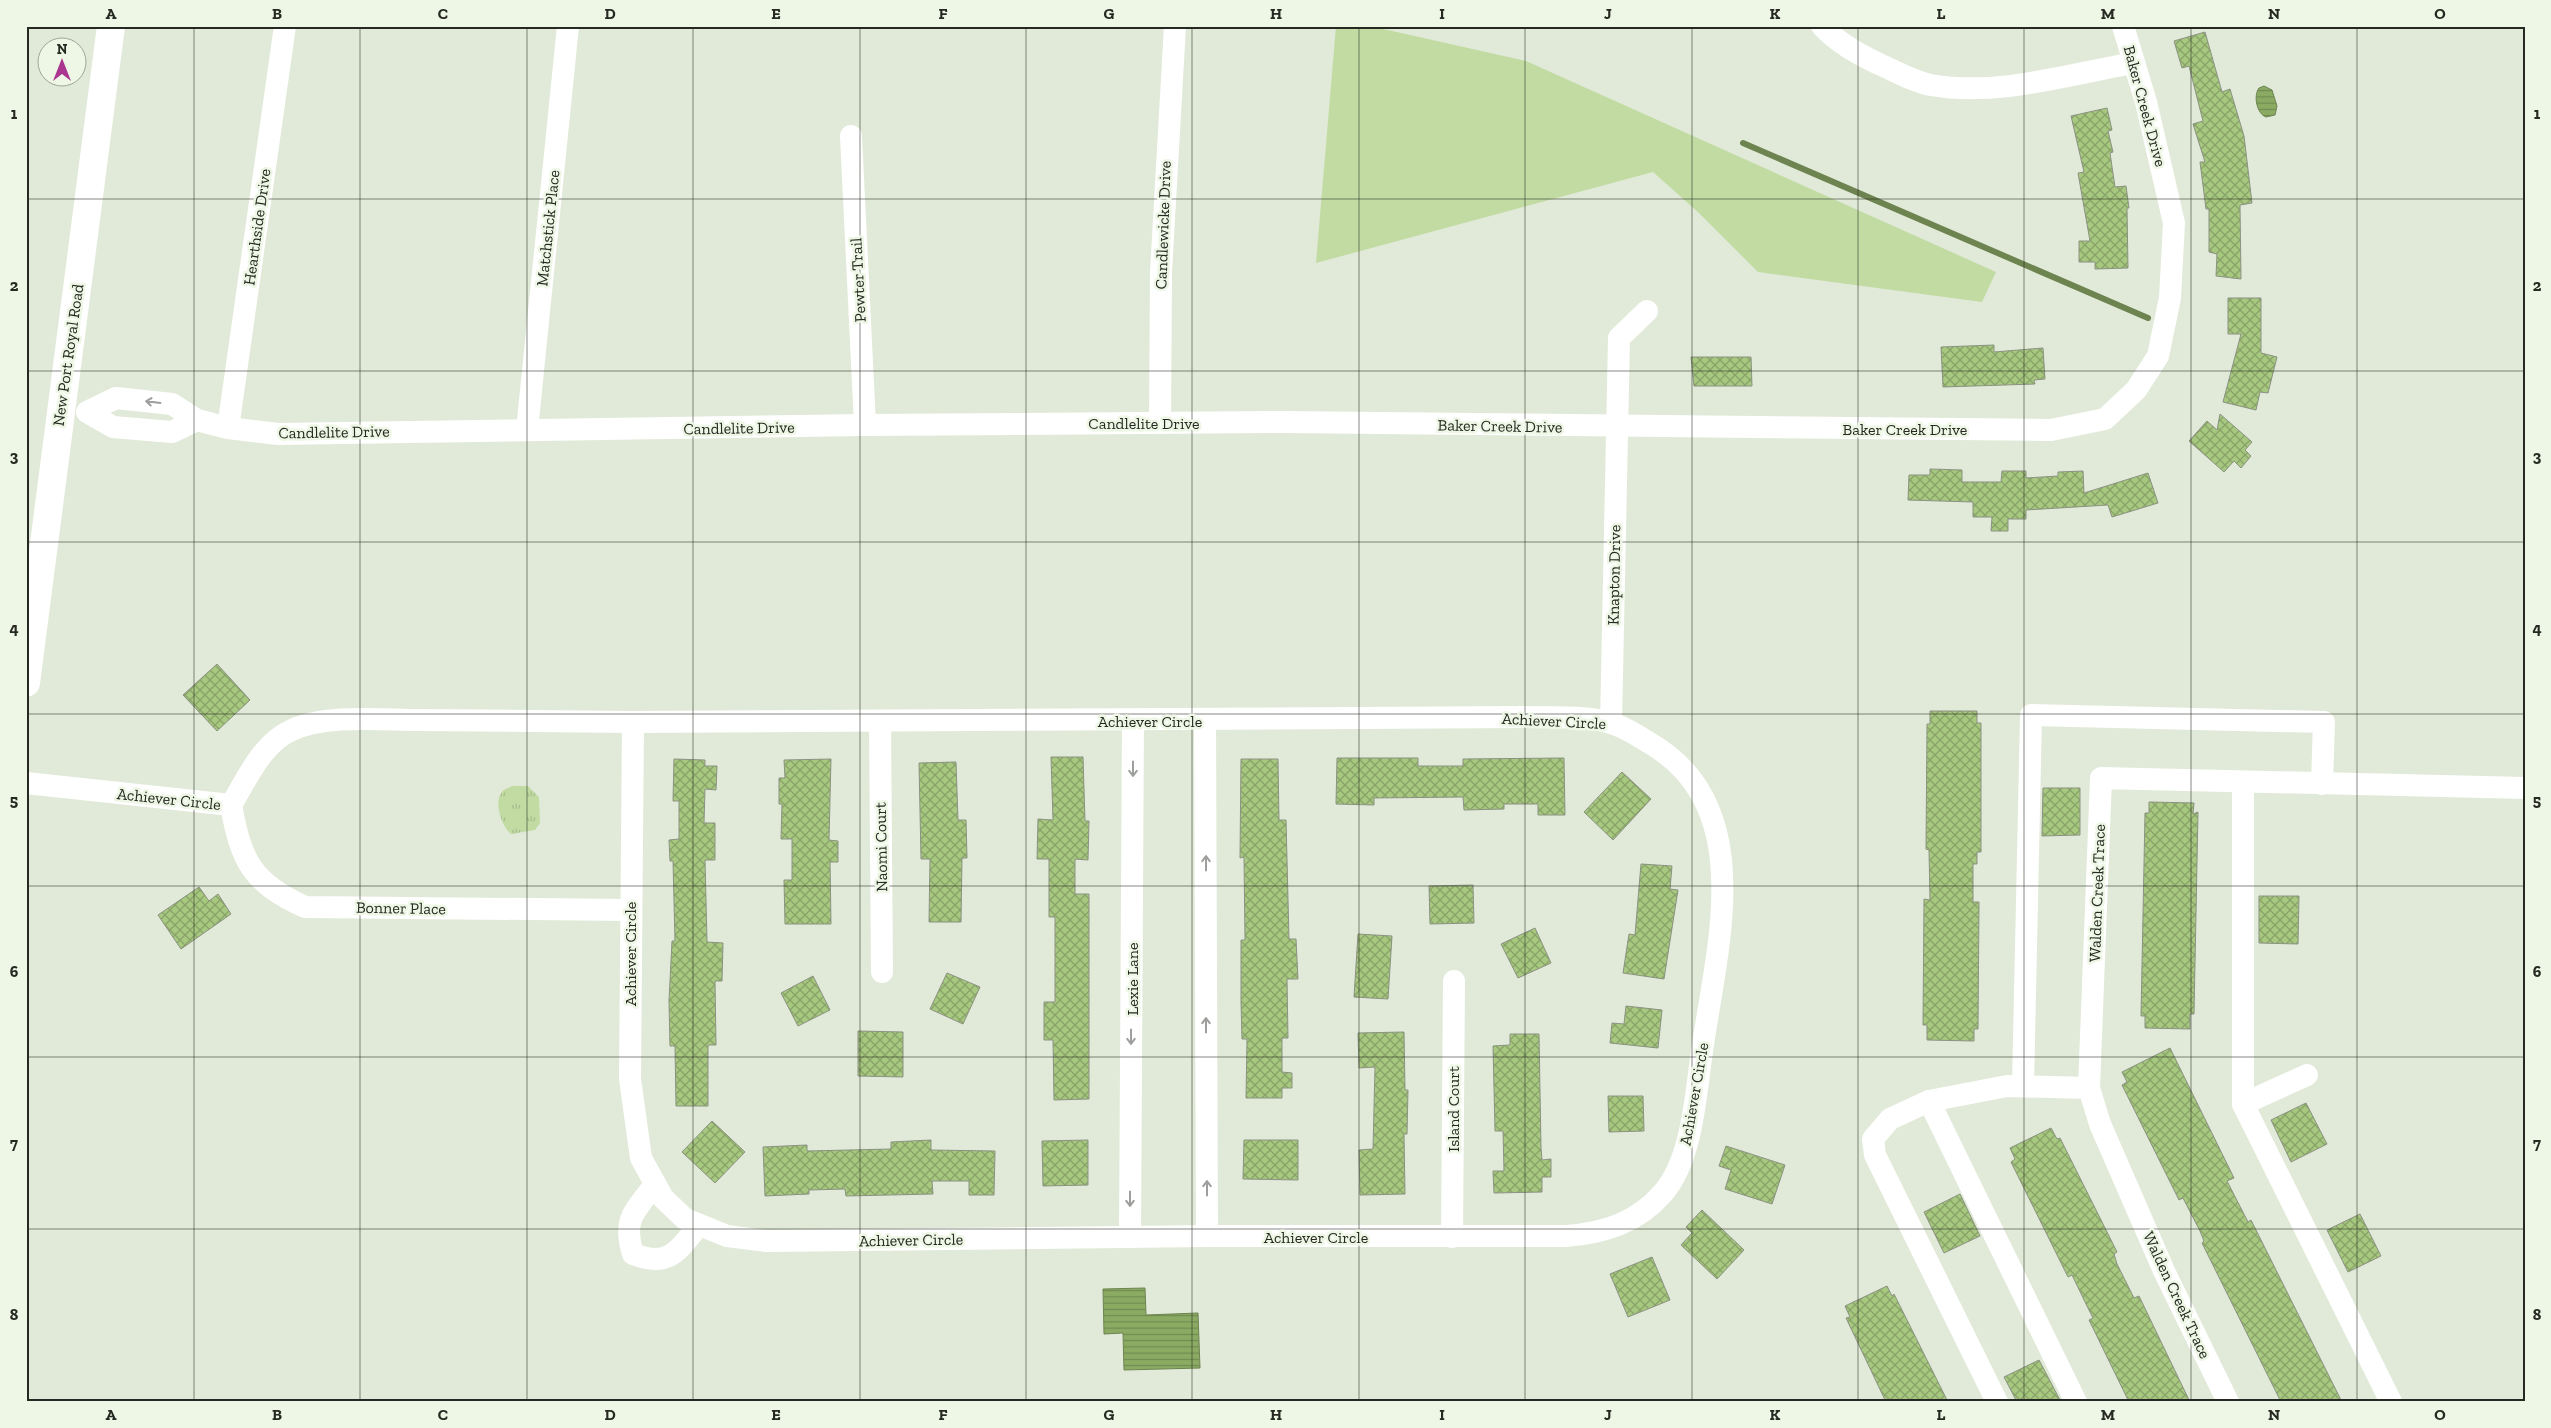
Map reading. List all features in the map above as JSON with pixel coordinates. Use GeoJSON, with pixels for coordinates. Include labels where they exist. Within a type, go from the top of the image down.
{"type":"FeatureCollection","features":[{"type":"Feature","properties":{"kind":"main road","name":"New Port Royal Road"},"geometry":{"type":"LineString","coordinates":[[26,683],[111,26]]}},
{"type":"Feature","properties":{"kind":"street","name":"Hearthside Drive"},"geometry":{"type":"LineString","coordinates":[[228,428],[285,26]]}},
{"type":"Feature","properties":{"kind":"street","name":"Matchstick Place"},"geometry":{"type":"LineString","coordinates":[[527,430],[568,26]]}},
{"type":"Feature","properties":{"kind":"street","name":"Candlewicke Drive"},"geometry":{"type":"LineString","coordinates":[[1160,424],[1161,272],[1175,26]]}},
{"type":"Feature","properties":{"kind":"street"},"geometry":{"type":"LineString","coordinates":[[1822,26],[1834,38],[1860,55],[1930,85],[1964,88],[2007,86],[2134,62]]}},
{"type":"Feature","properties":{"kind":"street","name":"Baker Creek Drive"},"geometry":{"type":"LineString","coordinates":[[1282,422],[1617,427],[2051,430],[2105,419],[2136,390],[2158,356],[2170,298],[2174,223],[2163,167],[2124,26]]}},
{"type":"Feature","properties":{"kind":"street","name":"Pewter Trail"},"geometry":{"type":"LineString","coordinates":[[851,136],[865,425]]}},
{"type":"Feature","properties":{"kind":"street","name":"Knapton Drive"},"geometry":{"type":"LineString","coordinates":[[1611,723],[1619,338],[1647,311]]}},
{"type":"Feature","properties":{"kind":"street","name":"Candlelite Drive"},"geometry":{"type":"LineString","coordinates":[[60,409],[87,412],[116,398],[172,404],[197,420],[228,428],[278,434],[865,425],[1282,422]]}},
{"type":"Feature","properties":{"kind":"street"},"geometry":{"type":"LineString","coordinates":[[2023,1086],[2031,715],[2324,722],[2322,784]]}},
{"type":"Feature","properties":{"kind":"street","name":"Achiever Circle"},"geometry":{"type":"LineString","coordinates":[[26,783],[231,805],[259,759],[275,740],[292,730],[317,722],[363,720],[880,722],[1525,717],[1611,723],[1661,749],[1687,772],[1708,808],[1720,844],[1723,872],[1721,927],[1694,1116],[1683,1158],[1664,1192],[1641,1212],[1619,1226],[1598,1233],[1556,1237],[1207,1236],[766,1241],[727,1236],[685,1219],[663,1198],[641,1158],[630,1079],[633,722]]}},
{"type":"Feature","properties":{"kind":"street","name":"Lexie Lane"},"geometry":{"type":"LineString","coordinates":[[1130,1237],[1133,720]]}},
{"type":"Feature","properties":{"kind":"street"},"geometry":{"type":"LineString","coordinates":[[1205,720],[1207,1236]]}},
{"type":"Feature","properties":{"kind":"street","name":"Naomi Court"},"geometry":{"type":"LineString","coordinates":[[880,722],[882,972]]}},
{"type":"Feature","properties":{"kind":"street","name":"Walden Creek Trace"},"geometry":{"type":"LineString","coordinates":[[2228,1402],[2164,1271],[2100,1124],[2089,1088],[2101,778],[2525,788]]}},
{"type":"Feature","properties":{"kind":"street"},"geometry":{"type":"LineString","coordinates":[[2243,782],[2243,1104],[2391,1402]]}},
{"type":"Feature","properties":{"kind":"street","name":"Bonner Place"},"geometry":{"type":"LineString","coordinates":[[231,805],[236,835],[246,861],[264,883],[284,897],[305,907],[630,910]]}},
{"type":"Feature","properties":{"kind":"street","name":"Island Court"},"geometry":{"type":"LineString","coordinates":[[1452,1237],[1454,982]]}},
{"type":"Feature","properties":{"kind":"street"},"geometry":{"type":"LineString","coordinates":[[2243,1104],[2307,1075]]}},
{"type":"Feature","properties":{"kind":"street"},"geometry":{"type":"LineString","coordinates":[[1998,1402],[1875,1156],[1873,1138],[1890,1119],[1928,1101],[2007,1086],[2089,1088]]}},
{"type":"Feature","properties":{"kind":"street"},"geometry":{"type":"LineString","coordinates":[[1928,1101],[2076,1402]]}},
{"type":"Feature","properties":{"kind":"street"},"geometry":{"type":"LineString","coordinates":[[655,1184],[629,1223],[627,1236],[633,1254],[656,1261],[669,1257],[680,1250],[699,1224]]}},
{"type":"Feature","properties":{"kind":"green space"},"geometry":{"type":"Polygon","coordinates":[[[1336,26],[1370,26],[1526,61],[1996,272],[1982,302],[1758,272],[1699,213],[1653,172],[1316,263],[1336,26]]]}},
{"type":"Feature","properties":{"kind":"green space"},"geometry":{"type":"Polygon","coordinates":[[[512,786],[528,786],[539,797],[540,823],[535,830],[511,834],[505,826],[500,814],[499,796],[503,791],[512,786]]]}},
{"type":"Feature","properties":{"kind":"shaded area"},"geometry":{"type":"Polygon","coordinates":[[[2264,86],[2272,90],[2277,106],[2275,115],[2266,117],[2258,109],[2256,100],[2257,91],[2264,86]]]}},
{"type":"Feature","properties":{"kind":"shaded area"},"geometry":{"type":"Polygon","coordinates":[[[1145,1288],[1146,1315],[1198,1313],[1200,1368],[1124,1370],[1123,1333],[1104,1334],[1103,1289],[1145,1288]]]}},
{"type":"Feature","properties":{"kind":"building"},"geometry":{"type":"Polygon","coordinates":[[[2205,32],[2222,92],[2230,89],[2244,136],[2252,203],[2240,205],[2241,279],[2216,276],[2217,254],[2209,252],[2209,209],[2206,209],[2200,162],[2205,162],[2193,124],[2203,121],[2189,66],[2182,68],[2174,41],[2205,32]]]}},
{"type":"Feature","properties":{"kind":"building"},"geometry":{"type":"Polygon","coordinates":[[[2107,108],[2112,130],[2108,131],[2113,152],[2110,153],[2115,187],[2126,186],[2129,208],[2127,208],[2128,268],[2095,269],[2095,262],[2079,262],[2079,241],[2090,241],[2078,173],[2084,172],[2071,116],[2107,108]]]}},
{"type":"Feature","properties":{"kind":"building"},"geometry":{"type":"Polygon","coordinates":[[[2228,298],[2261,298],[2261,353],[2277,357],[2268,393],[2260,392],[2256,410],[2223,402],[2241,334],[2228,334],[2228,298]]]}},
{"type":"Feature","properties":{"kind":"building"},"geometry":{"type":"Polygon","coordinates":[[[1994,345],[1994,352],[2043,348],[2045,379],[2034,380],[2035,384],[1943,387],[1941,347],[1994,345]]]}},
{"type":"Feature","properties":{"kind":"building"},"geometry":{"type":"Polygon","coordinates":[[[1691,357],[1751,357],[1752,386],[1694,386],[1691,357]]]}},
{"type":"Feature","properties":{"kind":"building"},"geometry":{"type":"Polygon","coordinates":[[[2220,414],[2252,442],[2245,450],[2251,456],[2241,468],[2234,461],[2224,472],[2189,441],[2207,421],[2217,430],[2220,414]]]}},
{"type":"Feature","properties":{"kind":"building"},"geometry":{"type":"Polygon","coordinates":[[[1930,469],[1962,470],[1962,482],[2001,482],[2002,471],[2026,471],[2026,478],[2058,476],[2058,472],[2083,471],[2084,493],[2148,473],[2158,503],[2112,517],[2108,505],[2026,510],[2026,519],[2008,519],[2008,531],[1991,531],[1992,517],[1973,517],[1973,502],[1908,500],[1909,475],[1930,475],[1930,469]]]}},
{"type":"Feature","properties":{"kind":"building"},"geometry":{"type":"Polygon","coordinates":[[[217,664],[250,700],[217,731],[183,695],[217,664]]]}},
{"type":"Feature","properties":{"kind":"building"},"geometry":{"type":"Polygon","coordinates":[[[1930,711],[1977,711],[1977,723],[1981,723],[1981,852],[1977,852],[1977,864],[1973,864],[1973,902],[1979,902],[1978,1029],[1974,1029],[1974,1041],[1927,1040],[1927,1025],[1923,1025],[1924,899],[1930,900],[1929,850],[1926,849],[1927,724],[1930,724],[1930,711]]]}},
{"type":"Feature","properties":{"kind":"building"},"geometry":{"type":"Polygon","coordinates":[[[1051,757],[1083,757],[1085,821],[1089,821],[1088,860],[1075,859],[1075,894],[1089,894],[1089,1099],[1054,1100],[1053,1040],[1044,1040],[1044,1002],[1055,1002],[1055,917],[1049,917],[1049,859],[1037,859],[1038,819],[1053,820],[1051,757]]]}},
{"type":"Feature","properties":{"kind":"building"},"geometry":{"type":"Polygon","coordinates":[[[1337,758],[1418,758],[1418,766],[1463,766],[1463,759],[1564,758],[1565,815],[1538,815],[1538,804],[1504,804],[1504,809],[1464,810],[1463,797],[1374,798],[1374,805],[1336,804],[1337,758]]]}},
{"type":"Feature","properties":{"kind":"building"},"geometry":{"type":"Polygon","coordinates":[[[674,759],[705,760],[705,766],[717,766],[716,790],[705,789],[704,823],[715,823],[715,860],[705,860],[707,942],[723,943],[722,981],[715,981],[716,1045],[708,1045],[708,1106],[676,1106],[675,1046],[670,1046],[669,1001],[672,941],[675,941],[673,861],[670,861],[669,840],[679,839],[679,801],[673,801],[674,759]]]}},
{"type":"Feature","properties":{"kind":"building"},"geometry":{"type":"Polygon","coordinates":[[[831,759],[829,840],[838,841],[838,862],[830,862],[831,924],[785,924],[784,880],[792,880],[792,839],[781,839],[782,804],[779,804],[779,778],[785,778],[784,760],[831,759]]]}},
{"type":"Feature","properties":{"kind":"building"},"geometry":{"type":"Polygon","coordinates":[[[1241,759],[1278,759],[1279,820],[1286,820],[1289,939],[1296,939],[1298,979],[1287,979],[1288,1038],[1282,1038],[1282,1072],[1292,1073],[1292,1088],[1282,1088],[1282,1098],[1246,1098],[1247,1039],[1242,1039],[1241,1002],[1241,940],[1245,940],[1244,857],[1240,858],[1241,759]]]}},
{"type":"Feature","properties":{"kind":"building"},"geometry":{"type":"Polygon","coordinates":[[[956,762],[958,820],[966,820],[967,858],[962,858],[961,922],[929,922],[930,859],[921,859],[919,763],[956,762]]]}},
{"type":"Feature","properties":{"kind":"building"},"geometry":{"type":"Polygon","coordinates":[[[1622,772],[1651,799],[1613,840],[1584,812],[1622,772]]]}},
{"type":"Feature","properties":{"kind":"building"},"geometry":{"type":"Polygon","coordinates":[[[2043,788],[2080,788],[2080,835],[2042,836],[2043,788]]]}},
{"type":"Feature","properties":{"kind":"building"},"geometry":{"type":"Polygon","coordinates":[[[2149,802],[2194,803],[2193,814],[2198,812],[2194,1014],[2190,1014],[2190,1029],[2145,1028],[2145,1016],[2141,1016],[2145,813],[2149,813],[2149,802]]]}},
{"type":"Feature","properties":{"kind":"building"},"geometry":{"type":"Polygon","coordinates":[[[1641,864],[1672,866],[1670,889],[1678,890],[1664,979],[1623,973],[1629,934],[1635,935],[1641,864]]]}},
{"type":"Feature","properties":{"kind":"building"},"geometry":{"type":"Polygon","coordinates":[[[1473,885],[1474,923],[1430,924],[1429,886],[1473,885]]]}},
{"type":"Feature","properties":{"kind":"building"},"geometry":{"type":"Polygon","coordinates":[[[199,887],[209,901],[218,894],[231,914],[181,949],[158,915],[199,887]]]}},
{"type":"Feature","properties":{"kind":"building"},"geometry":{"type":"Polygon","coordinates":[[[2259,896],[2299,896],[2298,944],[2259,943],[2259,896]]]}},
{"type":"Feature","properties":{"kind":"building"},"geometry":{"type":"Polygon","coordinates":[[[1535,928],[1551,963],[1518,978],[1501,944],[1535,928]]]}},
{"type":"Feature","properties":{"kind":"building"},"geometry":{"type":"Polygon","coordinates":[[[1358,934],[1392,936],[1388,999],[1354,997],[1358,934]]]}},
{"type":"Feature","properties":{"kind":"building"},"geometry":{"type":"Polygon","coordinates":[[[947,973],[980,987],[963,1024],[930,1009],[947,973]]]}},
{"type":"Feature","properties":{"kind":"building"},"geometry":{"type":"Polygon","coordinates":[[[813,976],[830,1010],[798,1026],[781,993],[813,976]]]}},
{"type":"Feature","properties":{"kind":"building"},"geometry":{"type":"Polygon","coordinates":[[[1626,1006],[1662,1010],[1658,1048],[1610,1043],[1612,1023],[1624,1024],[1626,1006]]]}},
{"type":"Feature","properties":{"kind":"building"},"geometry":{"type":"Polygon","coordinates":[[[858,1031],[903,1032],[903,1077],[858,1076],[858,1031]]]}},
{"type":"Feature","properties":{"kind":"building"},"geometry":{"type":"Polygon","coordinates":[[[1404,1032],[1405,1090],[1408,1090],[1407,1134],[1404,1134],[1405,1194],[1360,1195],[1359,1150],[1373,1149],[1375,1067],[1359,1068],[1358,1033],[1404,1032]]]}},
{"type":"Feature","properties":{"kind":"building"},"geometry":{"type":"Polygon","coordinates":[[[1510,1034],[1539,1034],[1542,1160],[1551,1159],[1551,1177],[1542,1177],[1542,1192],[1494,1193],[1493,1171],[1504,1171],[1503,1131],[1495,1131],[1493,1046],[1510,1045],[1510,1034]]]}},
{"type":"Feature","properties":{"kind":"building"},"geometry":{"type":"Polygon","coordinates":[[[2170,1048],[2234,1178],[2227,1181],[2248,1222],[2251,1220],[2342,1402],[2281,1402],[2202,1243],[2204,1241],[2200,1231],[2183,1198],[2179,1200],[2122,1085],[2127,1082],[2122,1072],[2170,1048]]]}},
{"type":"Feature","properties":{"kind":"building"},"geometry":{"type":"Polygon","coordinates":[[[1608,1096],[1643,1096],[1644,1131],[1609,1132],[1608,1096]]]}},
{"type":"Feature","properties":{"kind":"building"},"geometry":{"type":"Polygon","coordinates":[[[2306,1103],[2327,1144],[2291,1162],[2271,1120],[2306,1103]]]}},
{"type":"Feature","properties":{"kind":"building"},"geometry":{"type":"Polygon","coordinates":[[[712,1121],[745,1152],[715,1183],[682,1152],[712,1121]]]}},
{"type":"Feature","properties":{"kind":"building"},"geometry":{"type":"Polygon","coordinates":[[[2051,1128],[2057,1139],[2060,1138],[2117,1252],[2114,1254],[2117,1264],[2134,1298],[2139,1296],[2190,1402],[2129,1402],[2089,1320],[2093,1318],[2072,1275],[2068,1277],[2011,1162],[2015,1159],[2010,1148],[2051,1128]]]}},
{"type":"Feature","properties":{"kind":"building"},"geometry":{"type":"Polygon","coordinates":[[[931,1140],[931,1150],[995,1151],[994,1195],[969,1195],[969,1181],[932,1181],[933,1194],[846,1196],[845,1189],[809,1190],[809,1194],[765,1196],[763,1147],[807,1145],[807,1151],[891,1149],[891,1142],[931,1140]]]}},
{"type":"Feature","properties":{"kind":"building"},"geometry":{"type":"Polygon","coordinates":[[[1088,1140],[1088,1185],[1043,1186],[1042,1141],[1088,1140]]]}},
{"type":"Feature","properties":{"kind":"building"},"geometry":{"type":"Polygon","coordinates":[[[1244,1140],[1298,1140],[1298,1180],[1243,1179],[1244,1140]]]}},
{"type":"Feature","properties":{"kind":"building"},"geometry":{"type":"Polygon","coordinates":[[[1726,1146],[1785,1165],[1772,1204],[1725,1189],[1731,1170],[1719,1166],[1726,1146]]]}},
{"type":"Feature","properties":{"kind":"building"},"geometry":{"type":"Polygon","coordinates":[[[1960,1194],[1980,1236],[1944,1253],[1924,1212],[1960,1194]]]}},
{"type":"Feature","properties":{"kind":"building"},"geometry":{"type":"Polygon","coordinates":[[[1702,1210],[1744,1250],[1717,1279],[1681,1245],[1692,1233],[1686,1227],[1702,1210]]]}},
{"type":"Feature","properties":{"kind":"building"},"geometry":{"type":"Polygon","coordinates":[[[2360,1214],[2381,1256],[2348,1272],[2327,1230],[2360,1214]]]}},
{"type":"Feature","properties":{"kind":"building"},"geometry":{"type":"Polygon","coordinates":[[[1652,1257],[1670,1300],[1628,1317],[1610,1274],[1652,1257]]]}},
{"type":"Feature","properties":{"kind":"building"},"geometry":{"type":"Polygon","coordinates":[[[1887,1286],[1892,1296],[1894,1294],[1948,1402],[1886,1402],[1846,1318],[1850,1317],[1845,1306],[1887,1286]]]}},
{"type":"Feature","properties":{"kind":"building"},"geometry":{"type":"Polygon","coordinates":[[[2039,1360],[2061,1402],[2017,1402],[2004,1377],[2039,1360]]]}},
{"type":"Feature","properties":{"kind":"waterway"},"geometry":{"type":"LineString","coordinates":[[1743,143],[2148,318]]}}]}
